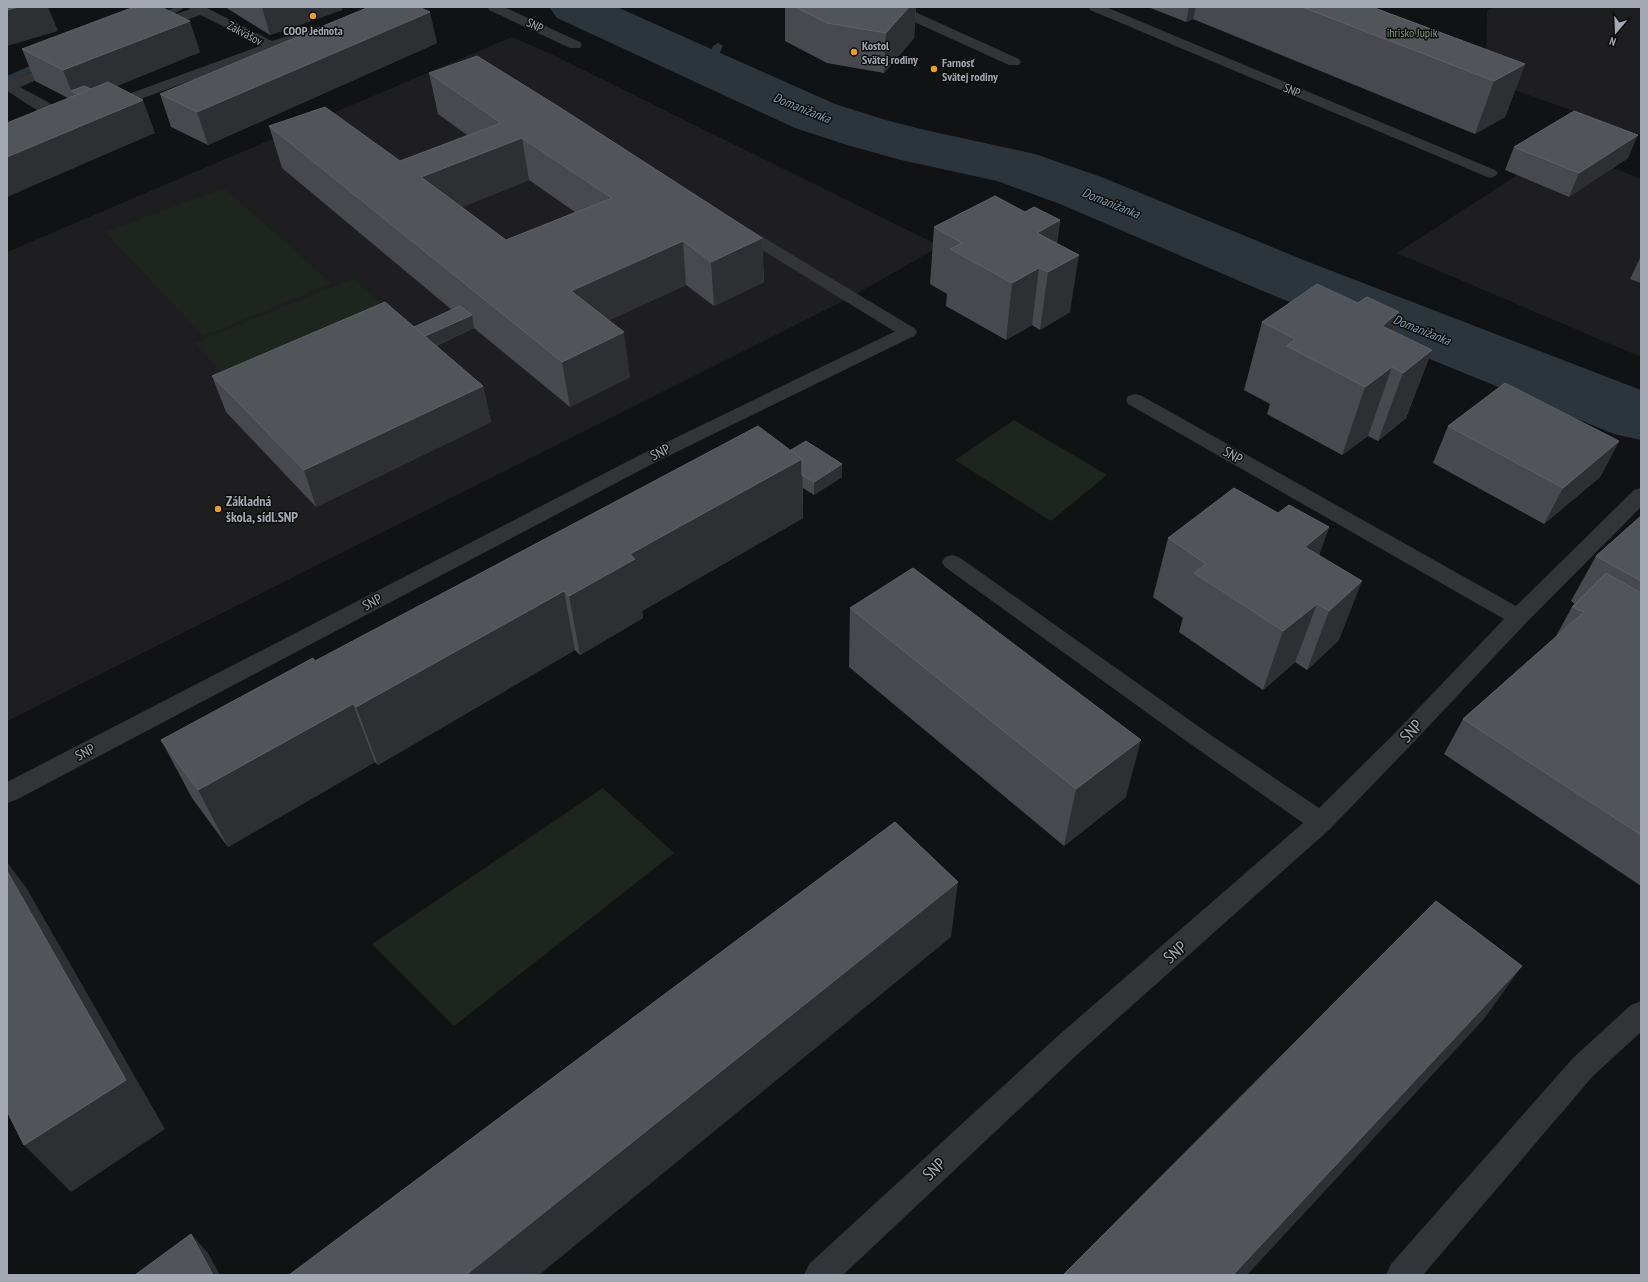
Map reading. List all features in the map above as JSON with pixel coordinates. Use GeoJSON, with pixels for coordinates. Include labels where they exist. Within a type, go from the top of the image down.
{"type":"FeatureCollection","features":[{"type":"Feature","properties":{"kind":"street","name":"SNP"},"geometry":{"type":"LineString","coordinates":[[494,7],[575,45]]}},
{"type":"Feature","properties":{"kind":"street"},"geometry":{"type":"LineString","coordinates":[[893,7],[1014,62]]}},
{"type":"Feature","properties":{"kind":"street","name":"SNP"},"geometry":{"type":"LineString","coordinates":[[1095,7],[1490,173]]}},
{"type":"Feature","properties":{"kind":"street"},"geometry":{"type":"LineString","coordinates":[[139,33],[198,8]]}},
{"type":"Feature","properties":{"kind":"street","name":"Zakvášov"},"geometry":{"type":"LineString","coordinates":[[198,8],[271,46],[329,27]]}},
{"type":"Feature","properties":{"kind":"street"},"geometry":{"type":"LineString","coordinates":[[94,111],[271,46]]}},
{"type":"Feature","properties":{"kind":"street"},"geometry":{"type":"LineString","coordinates":[[43,122],[67,115],[50,111],[9,86],[75,59]]}},
{"type":"Feature","properties":{"kind":"street","name":"SNP"},"geometry":{"type":"LineString","coordinates":[[7,793],[647,459],[908,332],[723,219]]}},
{"type":"Feature","properties":{"kind":"street","name":"SNP"},"geometry":{"type":"LineString","coordinates":[[1135,400],[1518,617]]}},
{"type":"Feature","properties":{"kind":"street","name":"SNP"},"geometry":{"type":"LineString","coordinates":[[820,1275],[1070,1043],[1321,822],[1401,741],[1518,617],[1641,495]]}},
{"type":"Feature","properties":{"kind":"street"},"geometry":{"type":"LineString","coordinates":[[952,562],[1197,737],[1321,822]]}},
{"type":"Feature","properties":{"kind":"street"},"geometry":{"type":"LineString","coordinates":[[1402,1275],[1583,1067],[1641,1014]]}},
{"type":"Feature","properties":{"kind":"shaded area"},"geometry":{"type":"Polygon","coordinates":[[[1495,7],[1641,7],[1641,135],[1486,80],[1487,11],[1495,7]]]}},
{"type":"Feature","properties":{"kind":"shaded area","name":"Základná škola, sídl.SNP"},"geometry":{"type":"Polygon","coordinates":[[[512,37],[551,54],[940,246],[851,297],[7,721],[7,252],[512,37]]]}},
{"type":"Feature","properties":{"kind":"shaded area"},"geometry":{"type":"Polygon","coordinates":[[[1613,168],[1641,179],[1641,357],[1397,253],[1517,175],[1569,197],[1613,168]]]}},
{"type":"Feature","properties":{"kind":"shaded area"},"geometry":{"type":"Polygon","coordinates":[[[224,188],[331,283],[204,336],[105,232],[224,188]]]}},
{"type":"Feature","properties":{"kind":"shaded area"},"geometry":{"type":"Polygon","coordinates":[[[353,279],[398,319],[237,388],[194,343],[353,279]]]}},
{"type":"Feature","properties":{"kind":"shaded area"},"geometry":{"type":"Polygon","coordinates":[[[1014,420],[1107,475],[1051,521],[955,460],[1014,420]]]}},
{"type":"Feature","properties":{"kind":"shaded area"},"geometry":{"type":"Polygon","coordinates":[[[603,788],[674,853],[454,1026],[372,944],[603,788]]]}},
{"type":"Feature","properties":{"kind":"building"},"geometry":{"type":"Polygon","coordinates":[[[7,7],[19,7],[7,10],[7,7]]]}},
{"type":"Feature","properties":{"kind":"building"},"geometry":{"type":"Polygon","coordinates":[[[134,7],[161,7],[190,21],[63,70],[22,49],[134,7]]]}},
{"type":"Feature","properties":{"kind":"building"},"geometry":{"type":"Polygon","coordinates":[[[369,7],[419,7],[430,12],[197,112],[160,94],[369,7]]]}},
{"type":"Feature","properties":{"kind":"building"},"geometry":{"type":"Polygon","coordinates":[[[795,7],[909,7],[886,33],[827,23],[795,7]]]}},
{"type":"Feature","properties":{"kind":"building"},"geometry":{"type":"Polygon","coordinates":[[[1302,7],[1372,7],[1525,64],[1494,81],[1302,7]]]}},
{"type":"Feature","properties":{"kind":"building"},"geometry":{"type":"Polygon","coordinates":[[[477,56],[556,105],[762,238],[711,262],[683,241],[571,291],[624,332],[562,362],[269,126],[325,107],[400,161],[501,123],[429,73],[477,56]],[[522,138],[421,177],[506,240],[612,198],[522,138]]]}},
{"type":"Feature","properties":{"kind":"building"},"geometry":{"type":"Polygon","coordinates":[[[108,82],[143,100],[7,157],[7,123],[108,82]]]}},
{"type":"Feature","properties":{"kind":"building"},"geometry":{"type":"Polygon","coordinates":[[[84,86],[91,89],[78,94],[71,91],[84,86]]]}},
{"type":"Feature","properties":{"kind":"building"},"geometry":{"type":"Polygon","coordinates":[[[1574,111],[1638,135],[1579,173],[1514,147],[1574,111]]]}},
{"type":"Feature","properties":{"kind":"building"},"geometry":{"type":"Polygon","coordinates":[[[995,196],[1025,212],[1034,207],[1060,220],[1037,233],[1079,255],[1048,272],[1039,268],[1012,283],[950,249],[962,243],[934,227],[995,196]]]}},
{"type":"Feature","properties":{"kind":"building"},"geometry":{"type":"Polygon","coordinates":[[[1317,284],[1358,303],[1367,297],[1399,312],[1382,326],[1432,350],[1403,373],[1392,367],[1365,387],[1287,346],[1295,339],[1262,322],[1317,284]]]}},
{"type":"Feature","properties":{"kind":"building"},"geometry":{"type":"Polygon","coordinates":[[[385,302],[483,386],[304,470],[212,376],[385,302]]]}},
{"type":"Feature","properties":{"kind":"building"},"geometry":{"type":"Polygon","coordinates":[[[460,306],[472,315],[425,336],[414,327],[460,306]]]}},
{"type":"Feature","properties":{"kind":"building"},"geometry":{"type":"Polygon","coordinates":[[[1505,383],[1619,441],[1563,488],[1448,426],[1505,383]]]}},
{"type":"Feature","properties":{"kind":"building"},"geometry":{"type":"Polygon","coordinates":[[[758,426],[802,459],[630,554],[635,559],[569,596],[564,591],[356,707],[353,704],[198,790],[161,740],[313,658],[315,661],[758,426]]]}},
{"type":"Feature","properties":{"kind":"building"},"geometry":{"type":"Polygon","coordinates":[[[806,441],[842,464],[814,482],[802,475],[802,459],[791,450],[806,441]]]}},
{"type":"Feature","properties":{"kind":"building"},"geometry":{"type":"Polygon","coordinates":[[[1234,488],[1278,513],[1289,505],[1329,527],[1305,547],[1362,581],[1329,611],[1317,604],[1283,631],[1194,573],[1206,564],[1168,538],[1234,488]]]}},
{"type":"Feature","properties":{"kind":"building"},"geometry":{"type":"Polygon","coordinates":[[[1641,516],[1641,581],[1596,556],[1641,516]]]}},
{"type":"Feature","properties":{"kind":"building"},"geometry":{"type":"Polygon","coordinates":[[[913,568],[1141,740],[1076,789],[850,608],[913,568]]]}},
{"type":"Feature","properties":{"kind":"building"},"geometry":{"type":"Polygon","coordinates":[[[1606,573],[1641,593],[1641,835],[1463,719],[1584,612],[1572,607],[1606,573]]]}},
{"type":"Feature","properties":{"kind":"building"},"geometry":{"type":"Polygon","coordinates":[[[895,822],[958,882],[466,1275],[289,1275],[895,822]]]}},
{"type":"Feature","properties":{"kind":"building"},"geometry":{"type":"Polygon","coordinates":[[[7,871],[126,1080],[24,1145],[7,1111],[7,871]]]}},
{"type":"Feature","properties":{"kind":"building"},"geometry":{"type":"Polygon","coordinates":[[[1436,901],[1522,966],[1233,1275],[1063,1275],[1436,901]]]}},
{"type":"Feature","properties":{"kind":"building"},"geometry":{"type":"Polygon","coordinates":[[[191,1234],[213,1275],[135,1275],[191,1234]]]}},
{"type":"Feature","properties":{"kind":"waterway"},"geometry":{"type":"LineString","coordinates":[[153,17],[170,13],[181,7]]}},
{"type":"Feature","properties":{"kind":"waterway","name":"Domanižanka"},"geometry":{"type":"LineString","coordinates":[[575,7],[815,116],[868,133],[922,147],[1014,167],[1082,191],[1282,275],[1641,417]]}},
{"type":"Feature","properties":{"kind":"waterway"},"geometry":{"type":"LineString","coordinates":[[708,66],[718,46]]}},
{"type":"Feature","properties":{"kind":"waterway"},"geometry":{"type":"LineString","coordinates":[[7,80],[48,61]]}},
{"type":"Feature","properties":{"kind":"place","name":"COOP Jednota"},"geometry":{"type":"Point","coordinates":[313,16]}},
{"type":"Feature","properties":{"kind":"place","name":"Kostol Svätej rodiny"},"geometry":{"type":"Point","coordinates":[854,52]}},
{"type":"Feature","properties":{"kind":"place","name":"Farnosť Svätej rodiny"},"geometry":{"type":"Point","coordinates":[934,69]}},
{"type":"Feature","properties":{"kind":"place","name":"Základná škola, sídl.SNP"},"geometry":{"type":"Point","coordinates":[218,509]}},
{"type":"Feature","properties":{"kind":"park label","name":"ihrisko Jupík"},"geometry":{"type":"Point","coordinates":[1412,32]}}]}
